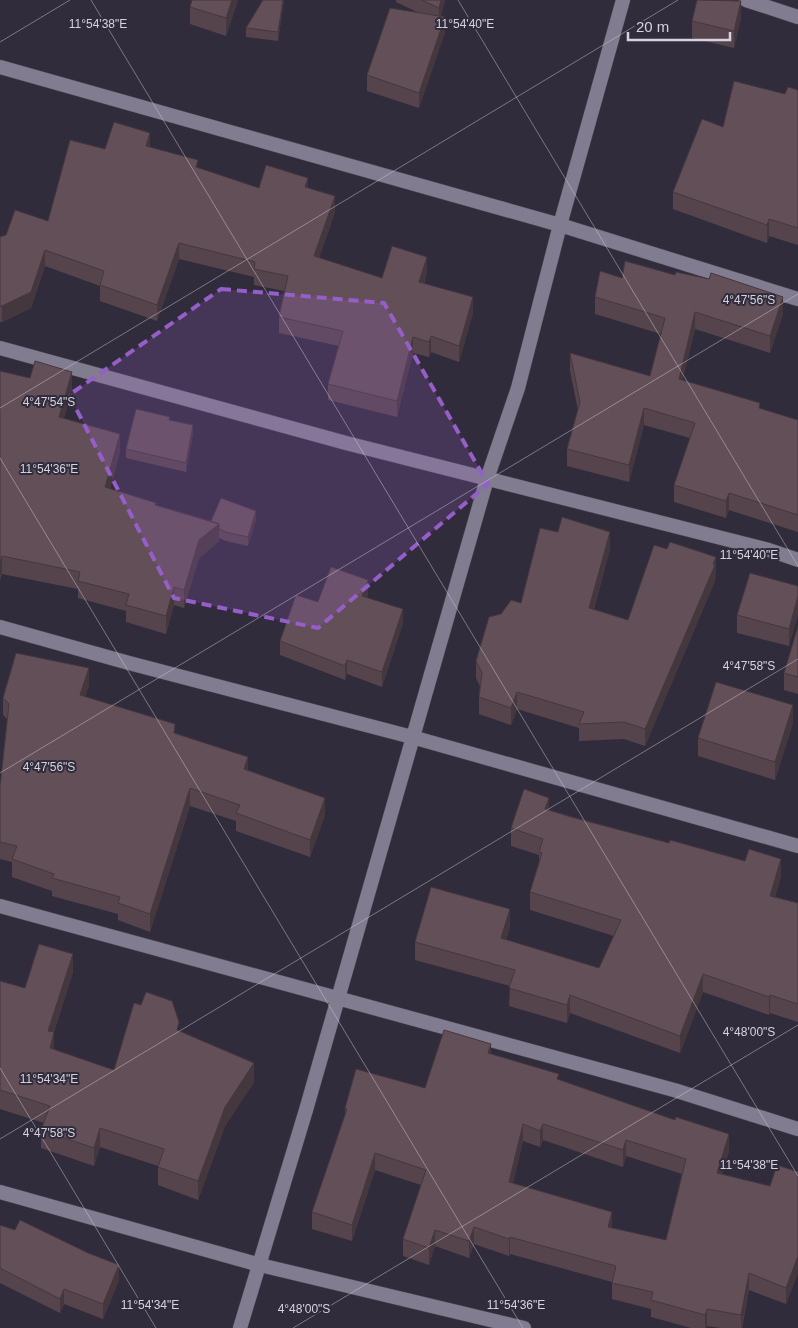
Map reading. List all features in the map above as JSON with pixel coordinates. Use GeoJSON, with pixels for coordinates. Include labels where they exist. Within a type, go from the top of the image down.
{"type":"FeatureCollection","features":[{"type":"Feature","properties":{"kind":"street"},"geometry":{"type":"LineString","coordinates":[[240,1328],[338,998],[487,479],[518,388],[560,225],[623,0]]}},
{"type":"Feature","properties":{"kind":"street"},"geometry":{"type":"LineString","coordinates":[[746,0],[798,17]]}},
{"type":"Feature","properties":{"kind":"street"},"geometry":{"type":"LineString","coordinates":[[0,66],[560,225],[798,299]]}},
{"type":"Feature","properties":{"kind":"street"},"geometry":{"type":"LineString","coordinates":[[0,348],[337,441],[769,550],[798,560]]}},
{"type":"Feature","properties":{"kind":"street"},"geometry":{"type":"LineString","coordinates":[[0,626],[128,663],[412,737],[798,846]]}},
{"type":"Feature","properties":{"kind":"street"},"geometry":{"type":"LineString","coordinates":[[0,906],[674,1090],[798,1129]]}},
{"type":"Feature","properties":{"kind":"street"},"geometry":{"type":"LineString","coordinates":[[0,1192],[260,1265],[524,1328]]}},
{"type":"Feature","properties":{"kind":"highlighted area"},"geometry":{"type":"Polygon","coordinates":[[[221,289],[384,303],[488,484],[318,628],[174,598],[69,395],[221,289]]]}},
{"type":"Feature","properties":{"kind":"building"},"geometry":{"type":"Polygon","coordinates":[[[192,0],[232,0],[226,18],[190,7],[192,0]]]}},
{"type":"Feature","properties":{"kind":"building"},"geometry":{"type":"Polygon","coordinates":[[[263,0],[283,0],[278,32],[246,28],[263,0]]]}},
{"type":"Feature","properties":{"kind":"building"},"geometry":{"type":"Polygon","coordinates":[[[422,0],[441,0],[439,8],[422,0]]]}},
{"type":"Feature","properties":{"kind":"building"},"geometry":{"type":"Polygon","coordinates":[[[697,0],[741,1],[734,31],[692,21],[697,0]]]}},
{"type":"Feature","properties":{"kind":"building"},"geometry":{"type":"Polygon","coordinates":[[[390,8],[445,17],[419,93],[367,75],[390,8]]]}},
{"type":"Feature","properties":{"kind":"building"},"geometry":{"type":"Polygon","coordinates":[[[734,81],[785,94],[788,87],[798,90],[798,228],[769,219],[767,225],[673,192],[702,119],[723,127],[734,81]]]}},
{"type":"Feature","properties":{"kind":"building"},"geometry":{"type":"Polygon","coordinates":[[[114,122],[150,133],[146,146],[198,160],[196,167],[259,188],[266,165],[308,178],[305,187],[335,196],[314,256],[382,278],[392,246],[427,257],[419,282],[473,297],[459,346],[431,336],[429,342],[413,337],[397,401],[328,384],[343,331],[279,317],[288,276],[254,269],[255,262],[179,243],[157,305],[100,285],[104,271],[45,250],[31,292],[0,306],[0,237],[6,235],[15,210],[48,221],[70,140],[105,149],[114,122]]]}},
{"type":"Feature","properties":{"kind":"building"},"geometry":{"type":"Polygon","coordinates":[[[625,261],[675,275],[676,272],[709,279],[711,273],[783,297],[770,336],[695,312],[679,379],[760,403],[759,408],[798,420],[798,515],[729,493],[726,501],[674,485],[695,423],[644,408],[629,465],[567,449],[580,402],[570,353],[650,376],[665,318],[595,297],[600,271],[622,278],[625,261]]]}},
{"type":"Feature","properties":{"kind":"building"},"geometry":{"type":"Polygon","coordinates":[[[35,361],[72,372],[59,417],[120,434],[105,487],[156,503],[155,505],[219,524],[199,540],[184,590],[174,587],[166,616],[126,605],[129,594],[78,581],[80,572],[2,556],[0,563],[0,371],[30,378],[35,361]]]}},
{"type":"Feature","properties":{"kind":"building"},"geometry":{"type":"Polygon","coordinates":[[[136,409],[170,417],[169,420],[193,425],[186,463],[126,449],[136,409]]]}},
{"type":"Feature","properties":{"kind":"building"},"geometry":{"type":"Polygon","coordinates":[[[221,498],[256,511],[248,537],[219,529],[219,524],[211,521],[221,498]]]}},
{"type":"Feature","properties":{"kind":"building"},"geometry":{"type":"Polygon","coordinates":[[[562,517],[610,532],[589,608],[628,620],[654,545],[667,549],[670,542],[716,557],[713,564],[715,565],[645,729],[624,722],[579,724],[584,712],[517,692],[511,708],[479,697],[482,673],[476,661],[489,617],[501,614],[511,600],[521,603],[540,528],[558,532],[562,517]]]}},
{"type":"Feature","properties":{"kind":"building"},"geometry":{"type":"Polygon","coordinates":[[[331,567],[368,580],[362,596],[403,609],[382,672],[347,660],[345,666],[280,641],[296,595],[318,602],[331,567]]]}},
{"type":"Feature","properties":{"kind":"building"},"geometry":{"type":"Polygon","coordinates":[[[750,573],[798,586],[798,596],[789,629],[737,615],[750,573]]]}},
{"type":"Feature","properties":{"kind":"building"},"geometry":{"type":"Polygon","coordinates":[[[798,626],[798,677],[784,673],[798,626]]]}},
{"type":"Feature","properties":{"kind":"building"},"geometry":{"type":"Polygon","coordinates":[[[16,653],[89,668],[80,695],[175,724],[174,733],[248,757],[244,769],[325,798],[310,840],[236,813],[240,805],[190,788],[150,914],[118,903],[120,897],[52,878],[54,874],[12,859],[17,846],[0,842],[0,787],[9,704],[3,698],[16,653]]]}},
{"type":"Feature","properties":{"kind":"building"},"geometry":{"type":"Polygon","coordinates":[[[716,682],[793,705],[775,762],[698,738],[716,682]]]}},
{"type":"Feature","properties":{"kind":"building"},"geometry":{"type":"Polygon","coordinates":[[[524,789],[549,798],[545,809],[571,817],[669,843],[670,840],[745,861],[749,849],[781,859],[770,896],[798,903],[798,1004],[770,995],[769,997],[703,974],[680,1036],[570,995],[567,1005],[509,988],[515,970],[415,942],[431,887],[510,909],[501,938],[599,968],[621,920],[530,892],[542,853],[539,852],[543,839],[511,828],[524,789]]]}},
{"type":"Feature","properties":{"kind":"building"},"geometry":{"type":"Polygon","coordinates":[[[39,944],[73,954],[48,1031],[54,1032],[50,1048],[114,1070],[134,1003],[141,1005],[146,992],[172,1001],[179,1022],[177,1030],[254,1063],[225,1107],[198,1181],[158,1167],[164,1149],[100,1128],[94,1148],[41,1130],[50,1106],[0,1090],[0,981],[25,988],[39,944]]]}},
{"type":"Feature","properties":{"kind":"building"},"geometry":{"type":"Polygon","coordinates":[[[444,1030],[491,1044],[488,1053],[559,1074],[557,1079],[675,1120],[676,1117],[729,1134],[717,1173],[770,1186],[777,1165],[798,1172],[798,1256],[786,1288],[749,1273],[741,1315],[707,1309],[705,1315],[651,1300],[653,1292],[612,1283],[616,1266],[510,1237],[509,1239],[474,1227],[469,1241],[435,1230],[429,1248],[403,1239],[426,1170],[375,1153],[352,1225],[312,1212],[347,1109],[345,1108],[356,1069],[425,1088],[444,1030]],[[523,1124],[509,1182],[612,1212],[608,1227],[666,1240],[686,1159],[626,1140],[623,1150],[543,1124],[540,1131],[523,1124]]]}},
{"type":"Feature","properties":{"kind":"building"},"geometry":{"type":"Polygon","coordinates":[[[20,1220],[88,1253],[119,1265],[103,1304],[64,1289],[60,1299],[0,1268],[0,1225],[15,1230],[20,1220]]]}}]}
